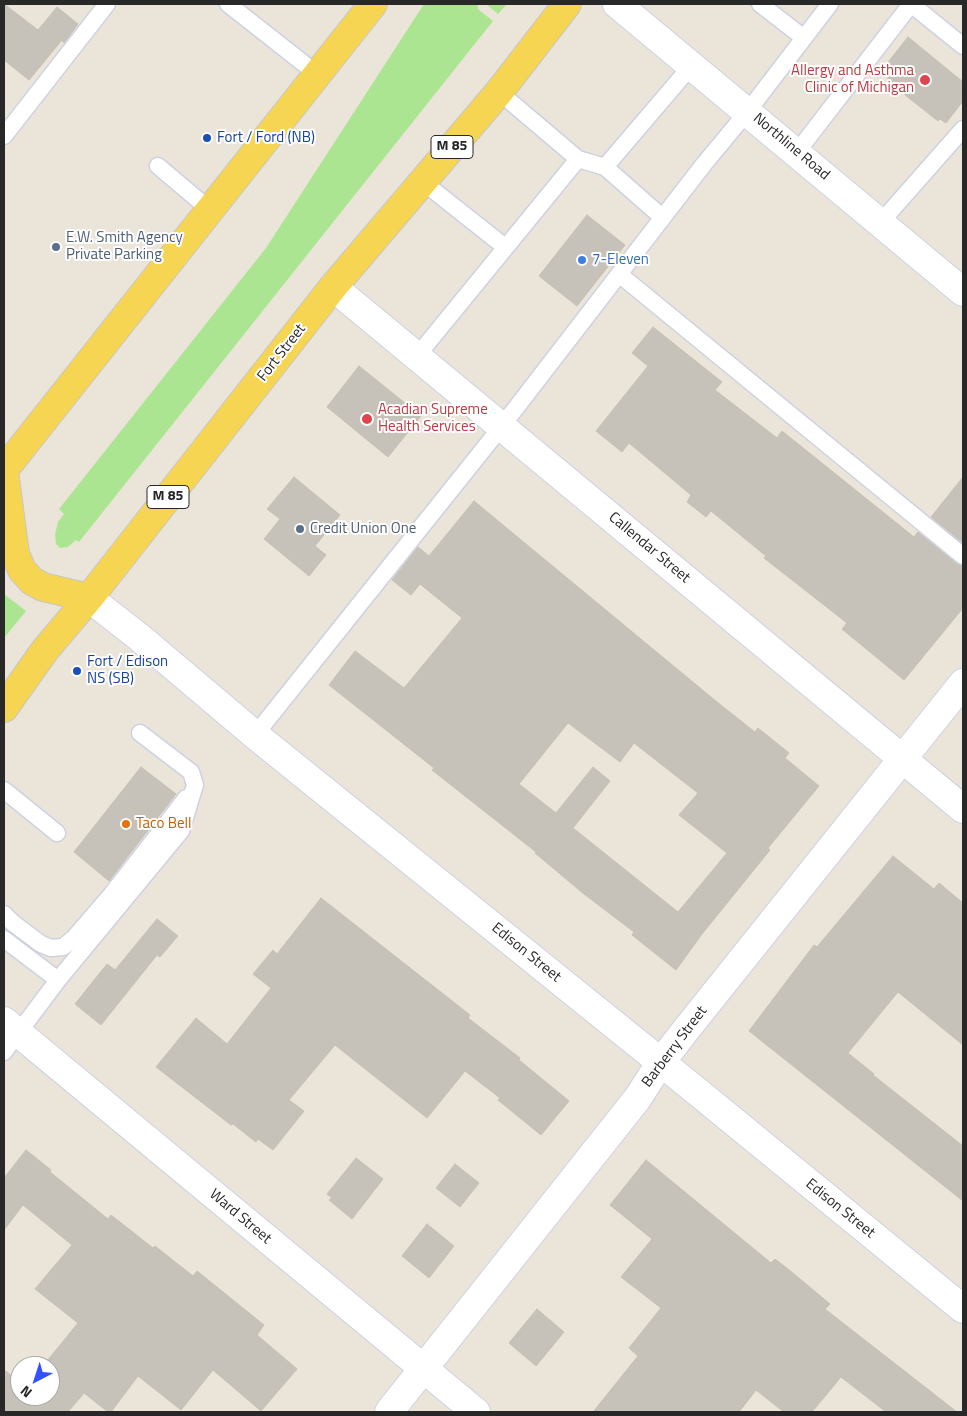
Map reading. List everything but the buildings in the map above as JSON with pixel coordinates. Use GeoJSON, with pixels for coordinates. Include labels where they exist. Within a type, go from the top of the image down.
{"type":"FeatureCollection","features":[{"type":"Feature","properties":{"kind":"main road"},"geometry":{"type":"LineString","coordinates":[[89,598],[43,588],[32,581],[22,570],[15,554],[4,471],[373,4]]}},
{"type":"Feature","properties":{"kind":"main road","name":"Fort Street"},"geometry":{"type":"LineString","coordinates":[[4,708],[45,650],[89,598],[333,287],[499,92],[567,4]]}},
{"type":"Feature","properties":{"kind":"street","name":"Northline Road"},"geometry":{"type":"LineString","coordinates":[[617,4],[748,111],[963,292]]}},
{"type":"Feature","properties":{"kind":"street","name":"Callendar Street"},"geometry":{"type":"LineString","coordinates":[[333,287],[963,809]]}},
{"type":"Feature","properties":{"kind":"street","name":"Edison Street"},"geometry":{"type":"LineString","coordinates":[[89,598],[139,637],[255,735],[661,1062],[963,1310]]}},
{"type":"Feature","properties":{"kind":"street","name":"Barberry Street"},"geometry":{"type":"LineString","coordinates":[[389,1412],[637,1099],[661,1062],[963,683]]}},
{"type":"Feature","properties":{"kind":"street","name":"Ward Street"},"geometry":{"type":"LineString","coordinates":[[9,1035],[476,1412]]}},
{"type":"Feature","properties":{"kind":"lane"},"geometry":{"type":"LineString","coordinates":[[4,136],[107,4]]}},
{"type":"Feature","properties":{"kind":"lane"},"geometry":{"type":"LineString","coordinates":[[228,4],[317,74]]}},
{"type":"Feature","properties":{"kind":"lane"},"geometry":{"type":"LineString","coordinates":[[255,735],[502,426],[662,217],[748,111],[830,4]]}},
{"type":"Feature","properties":{"kind":"lane"},"geometry":{"type":"LineString","coordinates":[[797,152],[911,4],[963,46]]}},
{"type":"Feature","properties":{"kind":"lane"},"geometry":{"type":"LineString","coordinates":[[769,6],[804,38]]}},
{"type":"Feature","properties":{"kind":"lane"},"geometry":{"type":"LineString","coordinates":[[605,167],[692,65]]}},
{"type":"Feature","properties":{"kind":"lane"},"geometry":{"type":"LineString","coordinates":[[499,92],[578,159],[605,167],[662,217]]}},
{"type":"Feature","properties":{"kind":"lane"},"geometry":{"type":"LineString","coordinates":[[880,222],[963,129]]}},
{"type":"Feature","properties":{"kind":"lane"},"geometry":{"type":"LineString","coordinates":[[417,356],[578,159]]}},
{"type":"Feature","properties":{"kind":"lane"},"geometry":{"type":"LineString","coordinates":[[158,166],[210,210]]}},
{"type":"Feature","properties":{"kind":"lane"},"geometry":{"type":"LineString","coordinates":[[423,182],[506,247]]}},
{"type":"Feature","properties":{"kind":"lane"},"geometry":{"type":"LineString","coordinates":[[619,274],[963,556]]}},
{"type":"Feature","properties":{"kind":"lane"},"geometry":{"type":"LineString","coordinates":[[9,1035],[58,980],[181,830],[195,785],[191,772],[140,733]]}},
{"type":"Feature","properties":{"kind":"lane"},"geometry":{"type":"LineString","coordinates":[[4,914],[41,944],[51,948],[63,947],[74,938],[111,895],[166,826],[195,785]]}},
{"type":"Feature","properties":{"kind":"lane"},"geometry":{"type":"LineString","coordinates":[[4,790],[57,833]]}},
{"type":"Feature","properties":{"kind":"lane"},"geometry":{"type":"LineString","coordinates":[[4,939],[58,980]]}},
{"type":"Feature","properties":{"kind":"green space"},"geometry":{"type":"Polygon","coordinates":[[[424,4],[478,4],[478,9],[493,21],[79,542],[76,540],[68,547],[60,548],[56,544],[55,534],[58,522],[64,514],[59,509],[266,248],[424,4]]]}},
{"type":"Feature","properties":{"kind":"green space"},"geometry":{"type":"Polygon","coordinates":[[[486,4],[507,4],[498,14],[486,4]]]}},
{"type":"Feature","properties":{"kind":"green space"},"geometry":{"type":"Polygon","coordinates":[[[4,594],[26,611],[4,638],[4,594]]]}},
{"type":"Feature","properties":{"kind":"place","name":"Allergy and Asthma Clinic of Michigan"},"geometry":{"type":"Point","coordinates":[925,80]}},
{"type":"Feature","properties":{"kind":"place","name":"Fort / Ford (NB)"},"geometry":{"type":"Point","coordinates":[207,138]}},
{"type":"Feature","properties":{"kind":"place","name":"E.W. Smith Agency Private Parking"},"geometry":{"type":"Point","coordinates":[56,247]}},
{"type":"Feature","properties":{"kind":"place","name":"7-Eleven"},"geometry":{"type":"Point","coordinates":[582,260]}},
{"type":"Feature","properties":{"kind":"place","name":"Acadian Supreme Health Services"},"geometry":{"type":"Point","coordinates":[367,419]}},
{"type":"Feature","properties":{"kind":"place","name":"Credit Union One"},"geometry":{"type":"Point","coordinates":[300,529]}},
{"type":"Feature","properties":{"kind":"place","name":"Fort / Edison NS (SB)"},"geometry":{"type":"Point","coordinates":[77,671]}},
{"type":"Feature","properties":{"kind":"place","name":"Taco Bell"},"geometry":{"type":"Point","coordinates":[126,824]}}]}
